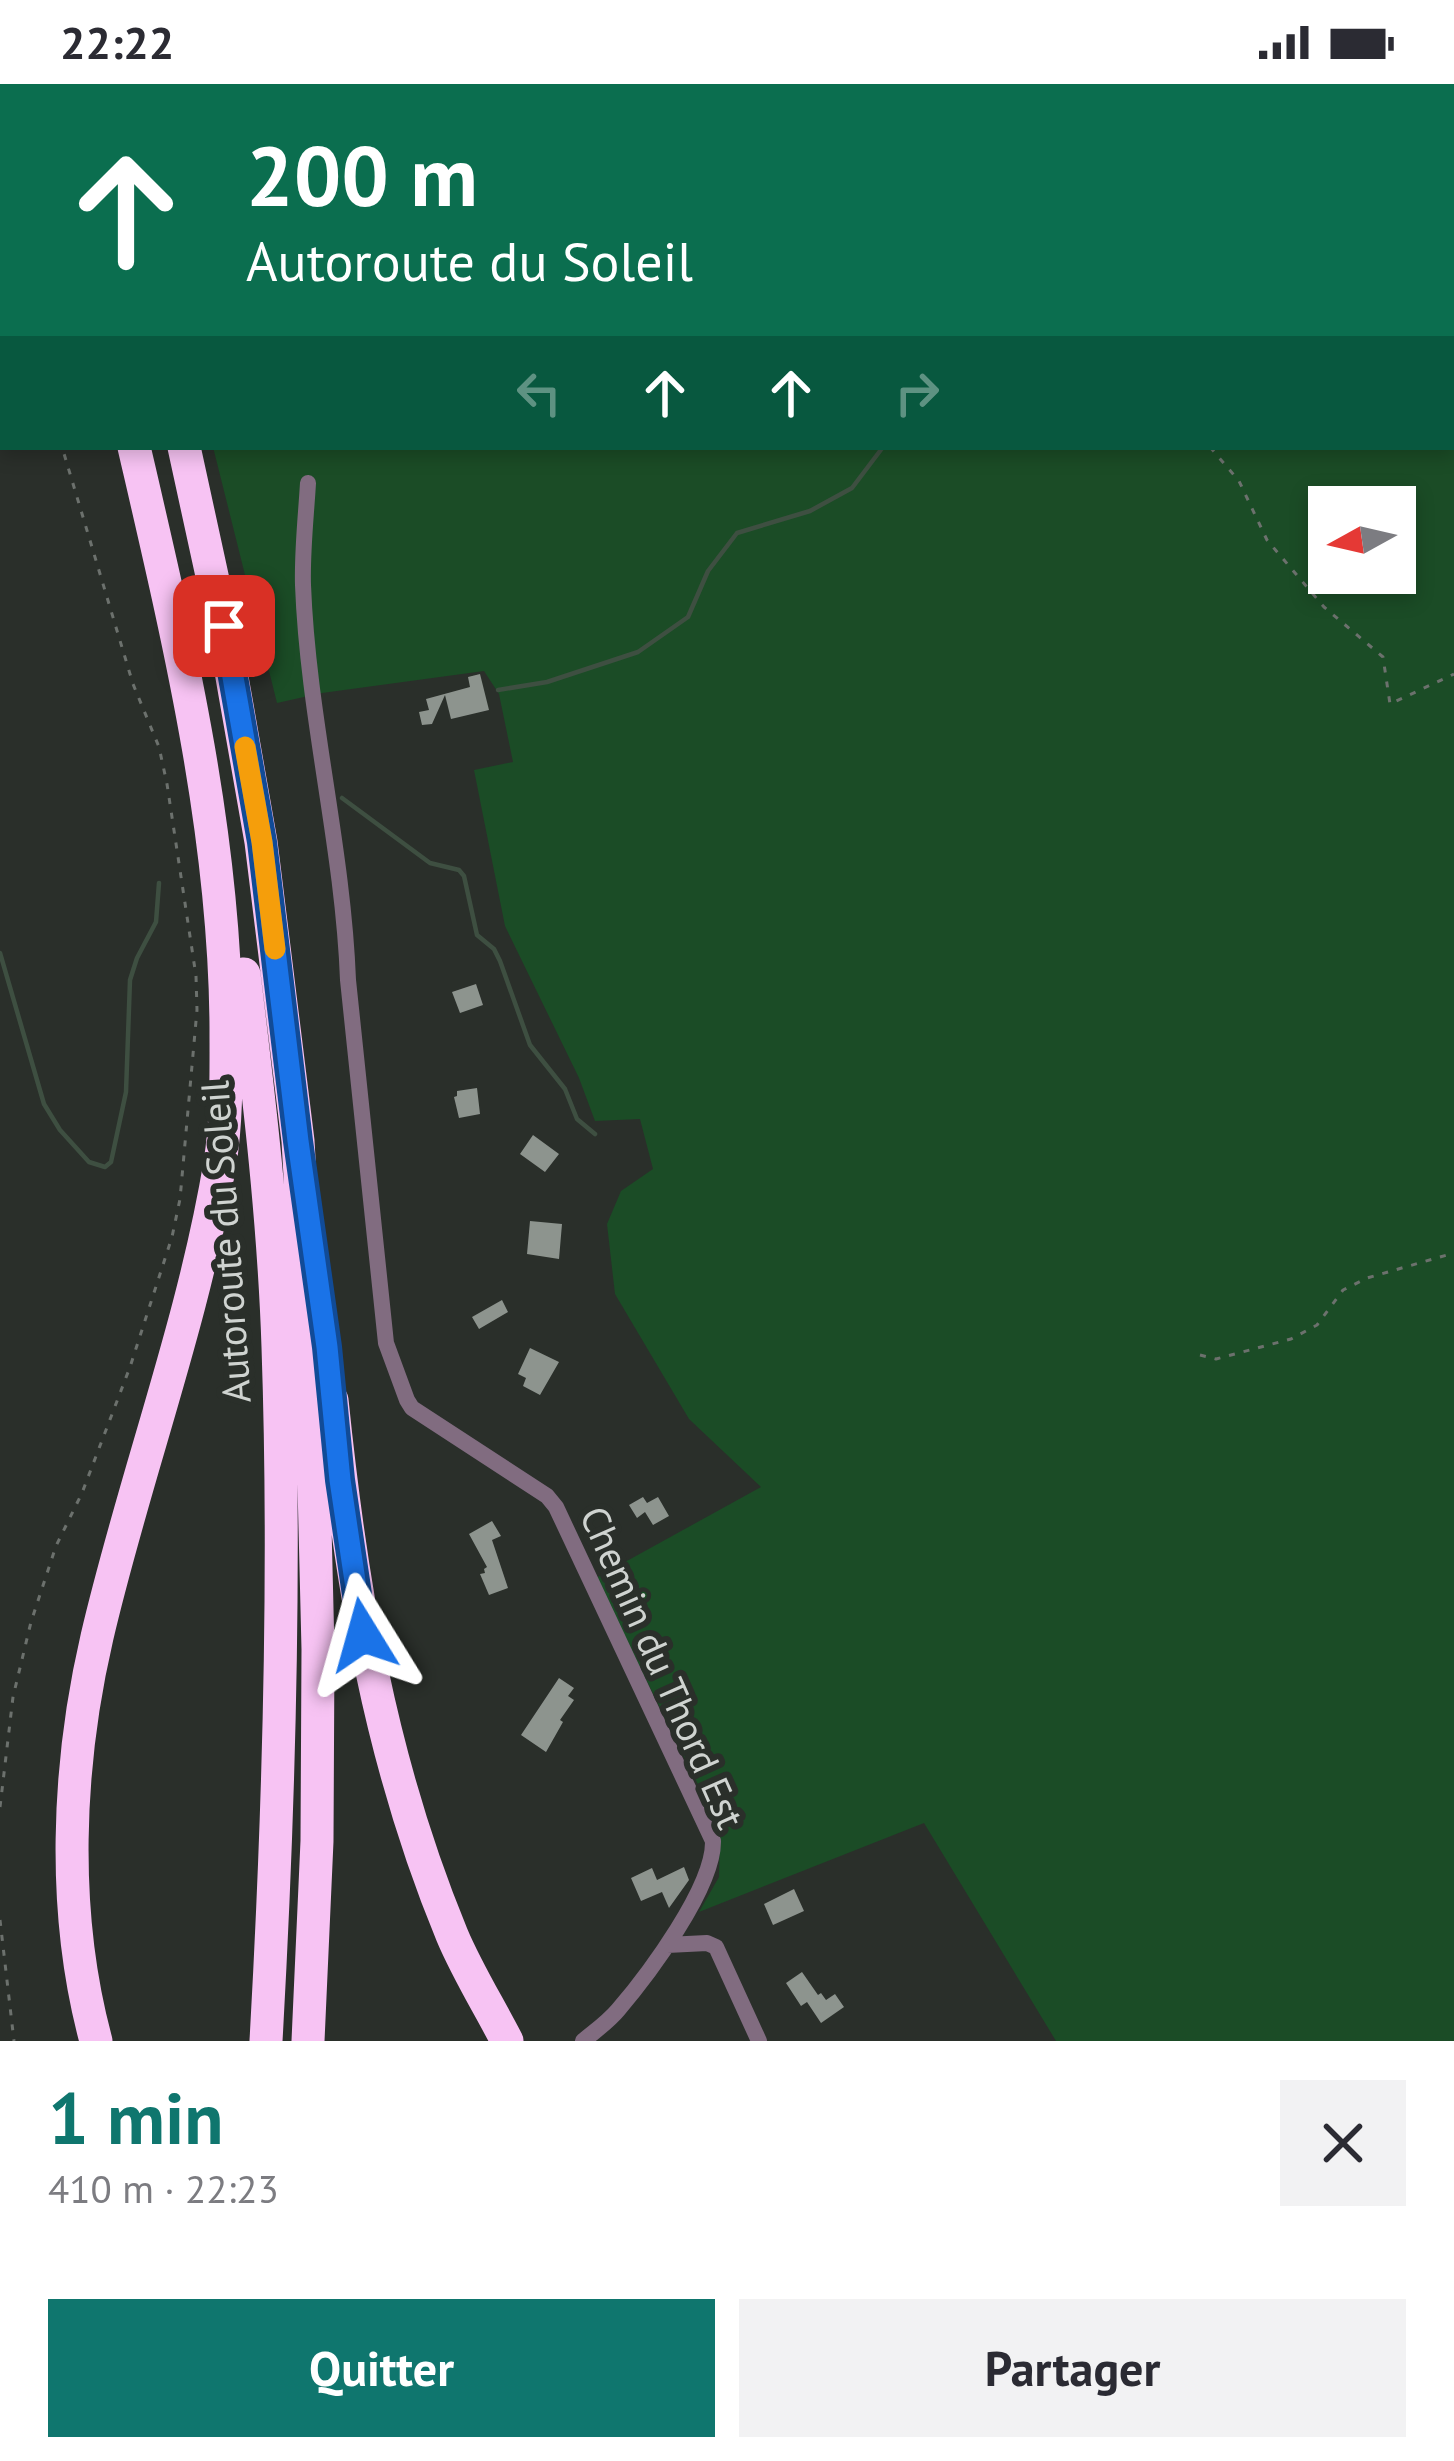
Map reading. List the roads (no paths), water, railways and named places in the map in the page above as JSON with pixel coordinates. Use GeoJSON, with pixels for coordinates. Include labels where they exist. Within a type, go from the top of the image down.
{"type":"FeatureCollection","features":[{"type":"Feature","properties":{"kind":"highway"},"geometry":{"type":"LineString","coordinates":[[96,2041],[81,1959],[72,1846],[85,1701],[128,1518],[175,1363],[204,1242],[220,1160],[226,1088],[224,922],[173,615],[135,450]]}},
{"type":"Feature","properties":{"kind":"highway","name":"Autoroute du Soleil"},"geometry":{"type":"LineString","coordinates":[[150,450],[190,633],[231,864],[264,1156],[274,1296],[282,1585],[276,1873],[266,2041]]}},
{"type":"Feature","properties":{"kind":"highway","name":"Autoroute du Soleil"},"geometry":{"type":"LineString","coordinates":[[185,450],[224,626],[262,842],[298,1141],[311,1364],[318,1649],[317,1841],[308,2041]]}},
{"type":"Feature","properties":{"kind":"highway"},"geometry":{"type":"LineString","coordinates":[[298,1141],[344,1502],[378,1708],[428,1873],[454,1940],[507,2041]]}},
{"type":"Feature","properties":{"kind":"street","name":"Chemin du Thord Est"},"geometry":{"type":"LineString","coordinates":[[308,483],[304,586],[311,678],[346,929],[386,1343],[412,1408],[548,1496],[556,1507],[712,1841],[704,1880],[668,1945],[615,2014],[583,2041]]}},
{"type":"Feature","properties":{"kind":"street"},"geometry":{"type":"LineString","coordinates":[[668,1945],[707,1943],[716,1947],[759,2041]]}},
{"type":"Feature","properties":{"kind":"waterway"},"geometry":{"type":"LineString","coordinates":[[498,690],[547,682],[638,652],[688,617],[708,571],[737,533],[810,511],[852,488],[881,450]]}},
{"type":"Feature","properties":{"kind":"waterway"},"geometry":{"type":"LineString","coordinates":[[342,798],[430,863],[459,870],[464,876],[477,935],[500,961],[530,1045],[565,1089],[577,1119],[595,1134]]}},
{"type":"Feature","properties":{"kind":"waterway"},"geometry":{"type":"LineString","coordinates":[[0,953],[44,1104],[89,1162],[105,1167],[111,1162],[126,1092],[130,980],[156,922],[159,883]]}}]}
